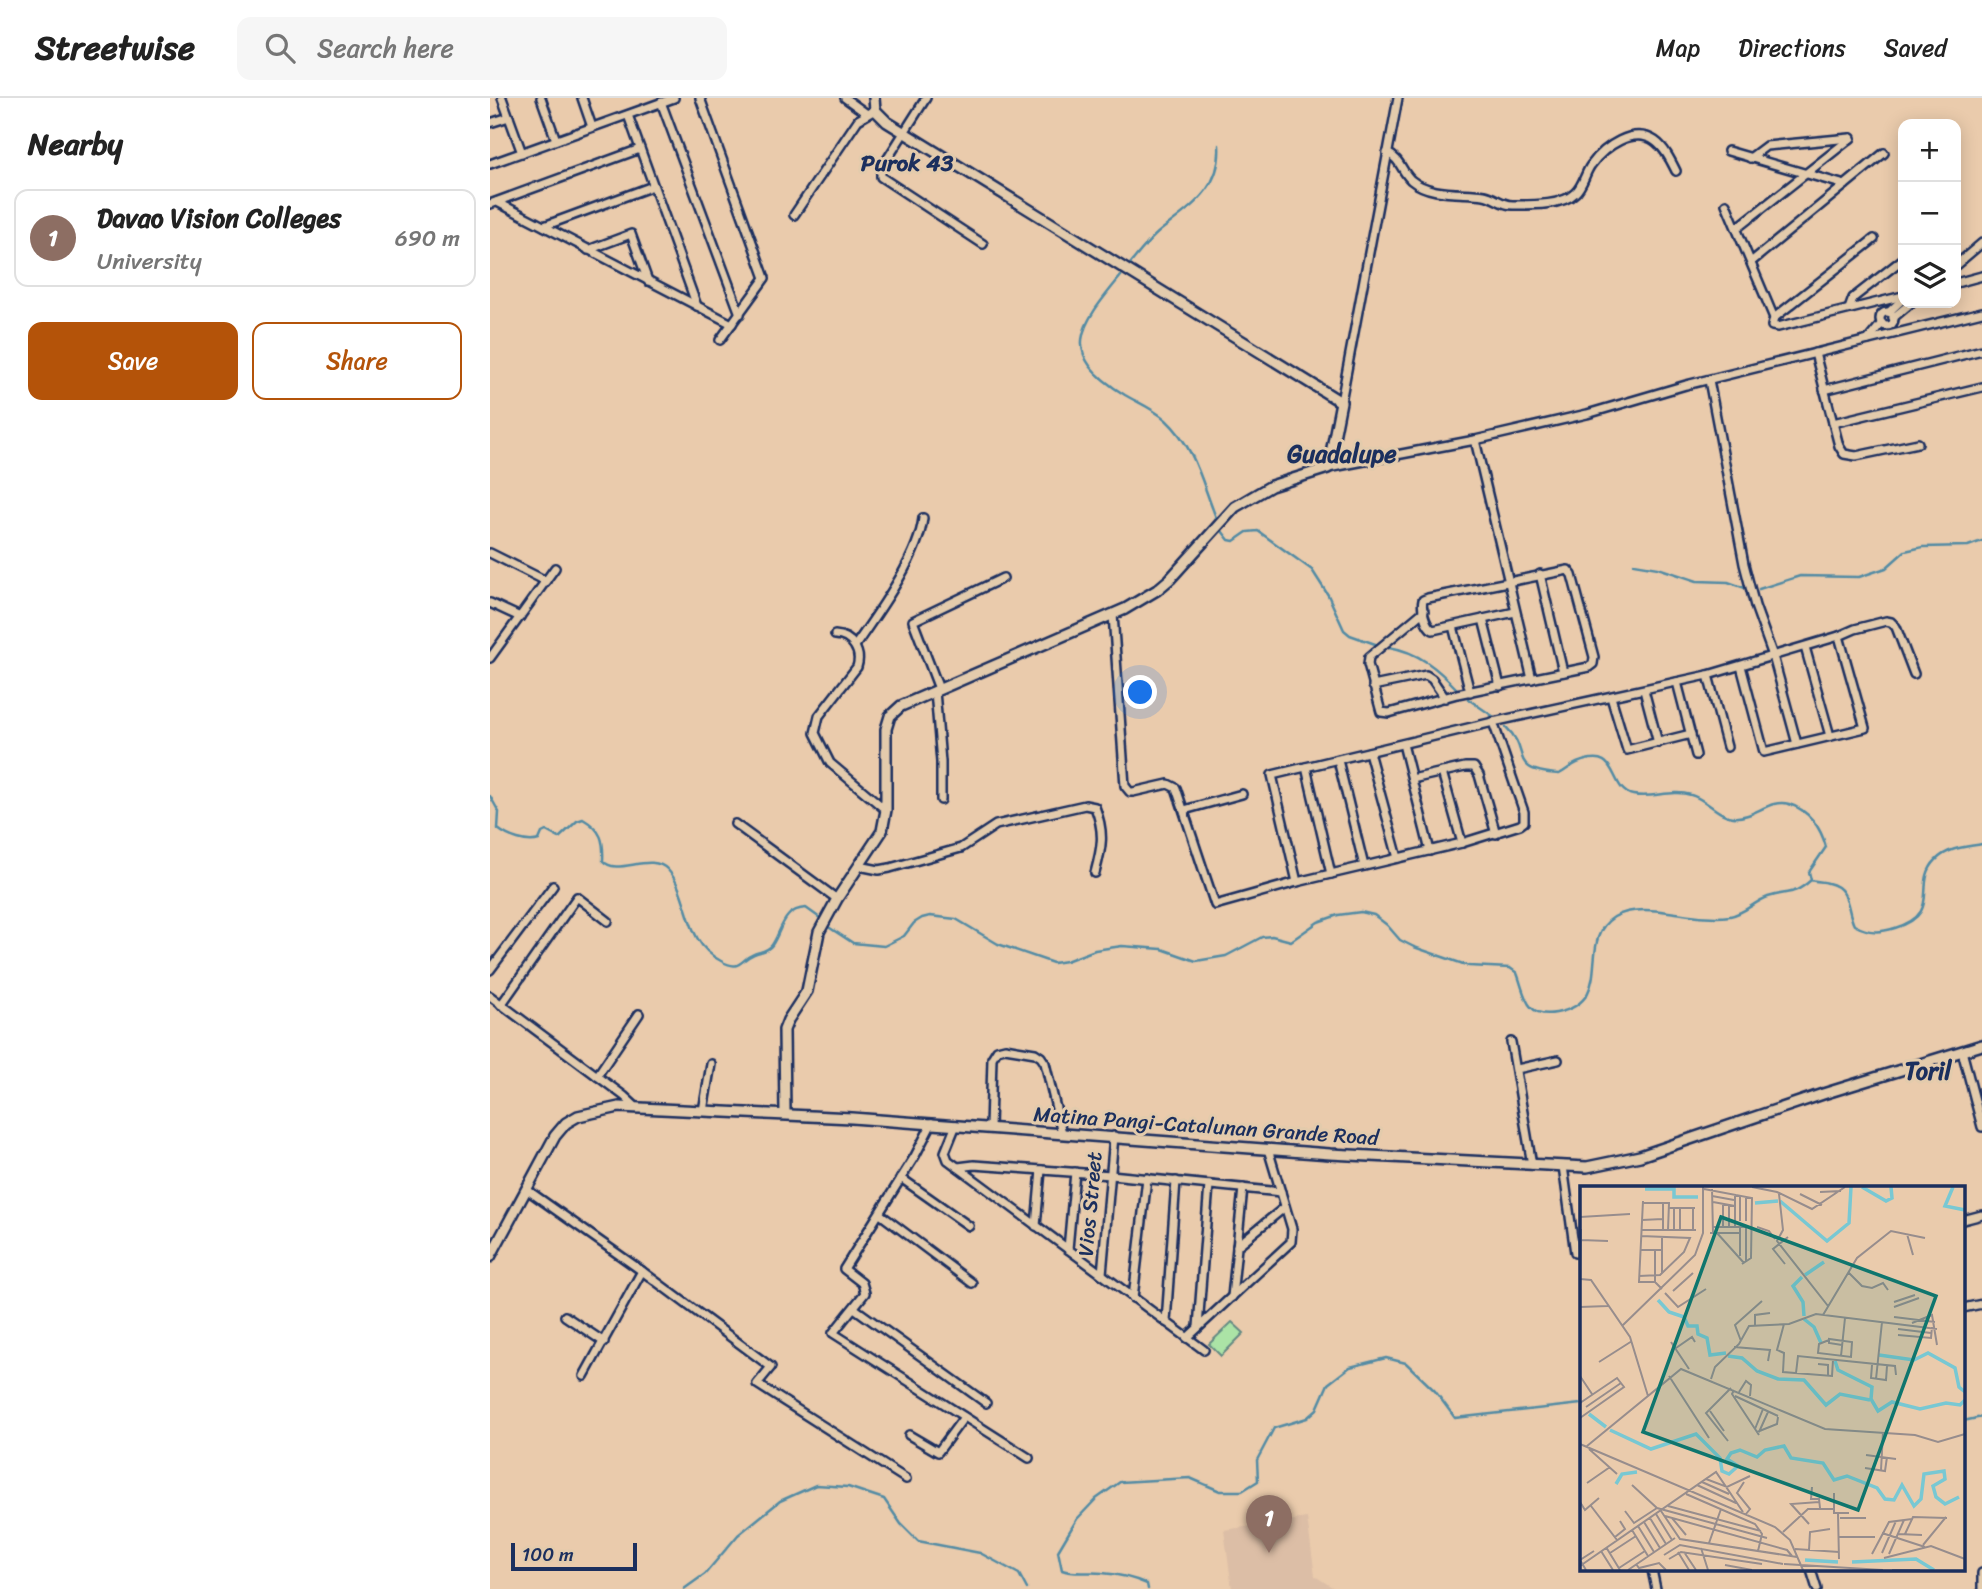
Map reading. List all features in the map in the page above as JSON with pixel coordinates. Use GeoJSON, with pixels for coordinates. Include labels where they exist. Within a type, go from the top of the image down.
{"type":"FeatureCollection","features":[{"type":"Feature","properties":{"kind":"street"},"geometry":{"type":"LineString","coordinates":[[502,98],[522,153]]}},
{"type":"Feature","properties":{"kind":"street"},"geometry":{"type":"LineString","coordinates":[[541,98],[556,140]]}},
{"type":"Feature","properties":{"kind":"street"},"geometry":{"type":"LineString","coordinates":[[582,98],[592,127]]}},
{"type":"Feature","properties":{"kind":"street"},"geometry":{"type":"LineString","coordinates":[[490,164],[674,98]]}},
{"type":"Feature","properties":{"kind":"street"},"geometry":{"type":"LineString","coordinates":[[700,98],[765,278],[720,341]]}},
{"type":"Feature","properties":{"kind":"street"},"geometry":{"type":"LineString","coordinates":[[845,98],[1341,402]]}},
{"type":"Feature","properties":{"kind":"street"},"geometry":{"type":"LineString","coordinates":[[794,215],[858,120],[871,112],[874,98]]}},
{"type":"Feature","properties":{"kind":"street"},"geometry":{"type":"LineString","coordinates":[[926,98],[881,169],[881,177],[983,244]]}},
{"type":"Feature","properties":{"kind":"street"},"geometry":{"type":"LineString","coordinates":[[1328,468],[1398,98]]}},
{"type":"Feature","properties":{"kind":"street"},"geometry":{"type":"LineString","coordinates":[[661,102],[740,314]]}},
{"type":"Feature","properties":{"kind":"street"},"geometry":{"type":"LineString","coordinates":[[628,114],[697,306]]}},
{"type":"Feature","properties":{"kind":"street"},"geometry":{"type":"LineString","coordinates":[[490,123],[509,117]]}},
{"type":"Feature","properties":{"kind":"street"},"geometry":{"type":"LineString","coordinates":[[1387,153],[1398,159],[1408,176],[1420,186],[1485,196],[1504,205],[1539,203],[1569,197],[1576,193],[1591,165],[1602,152],[1628,137],[1646,137],[1654,141],[1666,153],[1676,171]]}},
{"type":"Feature","properties":{"kind":"street"},"geometry":{"type":"LineString","coordinates":[[1737,228],[1851,138],[1766,146],[1750,158]]}},
{"type":"Feature","properties":{"kind":"street"},"geometry":{"type":"LineString","coordinates":[[494,203],[640,149]]}},
{"type":"Feature","properties":{"kind":"street"},"geometry":{"type":"LineString","coordinates":[[1728,151],[1845,185]]}},
{"type":"Feature","properties":{"kind":"street"},"geometry":{"type":"LineString","coordinates":[[1751,262],[1884,153]]}},
{"type":"Feature","properties":{"kind":"street"},"geometry":{"type":"LineString","coordinates":[[544,226],[653,186]]}},
{"type":"Feature","properties":{"kind":"street"},"geometry":{"type":"LineString","coordinates":[[494,203],[544,226],[732,324]]}},
{"type":"Feature","properties":{"kind":"street"},"geometry":{"type":"LineString","coordinates":[[1727,204],[1774,318]]}},
{"type":"Feature","properties":{"kind":"street"},"geometry":{"type":"LineString","coordinates":[[588,250],[631,234],[648,282]]}},
{"type":"Feature","properties":{"kind":"street"},"geometry":{"type":"LineString","coordinates":[[1874,239],[1774,318],[1771,324],[1775,327],[1898,299]]}},
{"type":"Feature","properties":{"kind":"street"},"geometry":{"type":"LineString","coordinates":[[1961,261],[1982,243]]}},
{"type":"Feature","properties":{"kind":"street"},"geometry":{"type":"LineString","coordinates":[[1849,309],[1853,298],[1898,263]]}},
{"type":"Feature","properties":{"kind":"street"},"geometry":{"type":"LineString","coordinates":[[1961,282],[1982,276]]}},
{"type":"Feature","properties":{"kind":"street"},"geometry":{"type":"LineString","coordinates":[[1868,341],[1885,324],[1892,323],[1891,315],[1898,305]]}},
{"type":"Feature","properties":{"kind":"street"},"geometry":{"type":"LineString","coordinates":[[1890,335],[1881,315],[1891,315],[1903,308]]}},
{"type":"Feature","properties":{"kind":"street"},"geometry":{"type":"LineString","coordinates":[[785,1114],[784,1030],[807,991],[819,932],[837,899],[882,831],[886,810],[886,729],[890,716],[901,706],[1140,601],[1170,579],[1235,507],[1271,486],[1328,468],[1475,440],[1613,408],[1709,380],[1982,312]]}},
{"type":"Feature","properties":{"kind":"street"},"geometry":{"type":"LineString","coordinates":[[1825,390],[1982,350]]}},
{"type":"Feature","properties":{"kind":"street"},"geometry":{"type":"LineString","coordinates":[[1815,353],[1839,446],[1844,454],[1856,456],[1918,443]]}},
{"type":"Feature","properties":{"kind":"street"},"geometry":{"type":"LineString","coordinates":[[1709,380],[1744,564],[1797,744]]}},
{"type":"Feature","properties":{"kind":"street"},"geometry":{"type":"LineString","coordinates":[[1833,423],[1982,387]]}},
{"type":"Feature","properties":{"kind":"street"},"geometry":{"type":"LineString","coordinates":[[1475,440],[1532,679]]}},
{"type":"Feature","properties":{"kind":"street"},"geometry":{"type":"LineString","coordinates":[[855,646],[892,591],[919,536],[923,518]]}},
{"type":"Feature","properties":{"kind":"street"},"geometry":{"type":"LineString","coordinates":[[490,553],[546,581]]}},
{"type":"Feature","properties":{"kind":"street"},"geometry":{"type":"LineString","coordinates":[[491,655],[555,568]]}},
{"type":"Feature","properties":{"kind":"street"},"geometry":{"type":"LineString","coordinates":[[1424,611],[1371,654],[1368,664],[1379,709],[1384,713],[1592,665],[1594,657],[1571,571],[1565,569],[1425,598],[1422,604],[1431,629],[1516,612]]}},
{"type":"Feature","properties":{"kind":"street"},"geometry":{"type":"LineString","coordinates":[[1540,574],[1563,672]]}},
{"type":"Feature","properties":{"kind":"street"},"geometry":{"type":"LineString","coordinates":[[941,800],[937,690],[914,621],[1003,578]]}},
{"type":"Feature","properties":{"kind":"street"},"geometry":{"type":"LineString","coordinates":[[490,603],[520,617]]}},
{"type":"Feature","properties":{"kind":"street"},"geometry":{"type":"LineString","coordinates":[[1113,614],[1125,786],[1129,792],[1133,792],[1174,785],[1215,905],[1297,882],[1462,843],[1520,825],[1525,817],[1493,722]]}},
{"type":"Feature","properties":{"kind":"street"},"geometry":{"type":"LineString","coordinates":[[1483,619],[1500,686]]}},
{"type":"Feature","properties":{"kind":"street"},"geometry":{"type":"LineString","coordinates":[[1297,882],[1272,775],[1493,722],[1709,675],[1805,647],[1865,625],[1891,622],[1896,627],[1914,674]]}},
{"type":"Feature","properties":{"kind":"street"},"geometry":{"type":"LineString","coordinates":[[1453,626],[1470,692]]}},
{"type":"Feature","properties":{"kind":"street"},"geometry":{"type":"LineString","coordinates":[[835,635],[843,636],[855,646],[859,655],[857,667],[819,716],[815,733],[830,763],[886,810]]}},
{"type":"Feature","properties":{"kind":"street"},"geometry":{"type":"LineString","coordinates":[[1741,666],[1764,752],[1864,727],[1839,636]]}},
{"type":"Feature","properties":{"kind":"street"},"geometry":{"type":"LineString","coordinates":[[1805,647],[1830,736]]}},
{"type":"Feature","properties":{"kind":"street"},"geometry":{"type":"LineString","coordinates":[[1373,686],[1426,675],[1446,698]]}},
{"type":"Feature","properties":{"kind":"street"},"geometry":{"type":"LineString","coordinates":[[1709,675],[1727,747]]}},
{"type":"Feature","properties":{"kind":"street"},"geometry":{"type":"LineString","coordinates":[[1677,682],[1696,755]]}},
{"type":"Feature","properties":{"kind":"street"},"geometry":{"type":"LineString","coordinates":[[1644,690],[1658,743]]}},
{"type":"Feature","properties":{"kind":"street"},"geometry":{"type":"LineString","coordinates":[[1611,697],[1627,750],[1691,734]]}},
{"type":"Feature","properties":{"kind":"street"},"geometry":{"type":"LineString","coordinates":[[1403,744],[1430,851]]}},
{"type":"Feature","properties":{"kind":"street"},"geometry":{"type":"LineString","coordinates":[[1370,752],[1398,858]]}},
{"type":"Feature","properties":{"kind":"street"},"geometry":{"type":"LineString","coordinates":[[1338,760],[1364,866]]}},
{"type":"Feature","properties":{"kind":"street"},"geometry":{"type":"LineString","coordinates":[[1306,767],[1331,874]]}},
{"type":"Feature","properties":{"kind":"street"},"geometry":{"type":"LineString","coordinates":[[1412,779],[1469,767],[1476,770],[1496,834]]}},
{"type":"Feature","properties":{"kind":"street"},"geometry":{"type":"LineString","coordinates":[[1443,772],[1462,843]]}},
{"type":"Feature","properties":{"kind":"street"},"geometry":{"type":"LineString","coordinates":[[1184,810],[1242,794]]}},
{"type":"Feature","properties":{"kind":"street"},"geometry":{"type":"LineString","coordinates":[[859,866],[880,870],[890,868],[961,848],[996,825],[1085,805],[1095,807],[1100,819],[1103,844],[1095,873]]}},
{"type":"Feature","properties":{"kind":"street"},"geometry":{"type":"LineString","coordinates":[[734,824],[837,899]]}},
{"type":"Feature","properties":{"kind":"street"},"geometry":{"type":"LineString","coordinates":[[490,970],[553,886]]}},
{"type":"Feature","properties":{"kind":"street"},"geometry":{"type":"LineString","coordinates":[[501,1005],[577,897],[608,921]]}},
{"type":"Feature","properties":{"kind":"street"},"geometry":{"type":"LineString","coordinates":[[490,996],[637,1108]]}},
{"type":"Feature","properties":{"kind":"street"},"geometry":{"type":"LineString","coordinates":[[597,1076],[639,1014]]}},
{"type":"Feature","properties":{"kind":"street"},"geometry":{"type":"LineString","coordinates":[[1511,1042],[1532,1166]]}},
{"type":"Feature","properties":{"kind":"street","name":"Matina Pangi-Catalunan Grande Road"},"geometry":{"type":"LineString","coordinates":[[490,1257],[546,1149],[566,1123],[594,1111],[619,1107],[956,1125],[1532,1166],[1597,1166],[1640,1156],[1822,1094],[1982,1045]]}},
{"type":"Feature","properties":{"kind":"street"},"geometry":{"type":"LineString","coordinates":[[990,1128],[992,1058],[997,1050],[1005,1048],[1035,1053],[1045,1063],[1062,1133]]}},
{"type":"Feature","properties":{"kind":"street"},"geometry":{"type":"LineString","coordinates":[[1962,1051],[1982,1127]]}},
{"type":"Feature","properties":{"kind":"street"},"geometry":{"type":"LineString","coordinates":[[1517,1069],[1558,1060]]}},
{"type":"Feature","properties":{"kind":"street"},"geometry":{"type":"LineString","coordinates":[[703,1111],[711,1064]]}},
{"type":"Feature","properties":{"kind":"street"},"geometry":{"type":"LineString","coordinates":[[932,1124],[880,1214],[844,1269],[862,1283],[864,1297],[833,1333],[1028,1458]]}},
{"type":"Feature","properties":{"kind":"street"},"geometry":{"type":"LineString","coordinates":[[956,1125],[945,1153],[948,1160],[1204,1350]]}},
{"type":"Feature","properties":{"kind":"street","name":"Vios Street"},"geometry":{"type":"LineString","coordinates":[[1102,1274],[1114,1136]]}},
{"type":"Feature","properties":{"kind":"street"},"geometry":{"type":"LineString","coordinates":[[1187,1338],[1288,1245],[1292,1238],[1268,1149]]}},
{"type":"Feature","properties":{"kind":"street"},"geometry":{"type":"LineString","coordinates":[[958,1167],[974,1165],[1075,1172],[1281,1192]]}},
{"type":"Feature","properties":{"kind":"street"},"geometry":{"type":"LineString","coordinates":[[1563,1167],[1575,1253]]}},
{"type":"Feature","properties":{"kind":"street"},"geometry":{"type":"LineString","coordinates":[[1036,1226],[1041,1170]]}},
{"type":"Feature","properties":{"kind":"street"},"geometry":{"type":"LineString","coordinates":[[1068,1250],[1075,1172]]}},
{"type":"Feature","properties":{"kind":"street"},"geometry":{"type":"LineString","coordinates":[[901,1178],[969,1226]]}},
{"type":"Feature","properties":{"kind":"street"},"geometry":{"type":"LineString","coordinates":[[1133,1298],[1147,1178]]}},
{"type":"Feature","properties":{"kind":"street"},"geometry":{"type":"LineString","coordinates":[[1166,1322],[1176,1181]]}},
{"type":"Feature","properties":{"kind":"street"},"geometry":{"type":"LineString","coordinates":[[1198,1328],[1209,1185]]}},
{"type":"Feature","properties":{"kind":"street"},"geometry":{"type":"LineString","coordinates":[[1232,1297],[1242,1188]]}},
{"type":"Feature","properties":{"kind":"street"},"geometry":{"type":"LineString","coordinates":[[526,1189],[771,1367],[757,1384],[906,1479]]}},
{"type":"Feature","properties":{"kind":"street"},"geometry":{"type":"LineString","coordinates":[[1237,1246],[1285,1207]]}},
{"type":"Feature","properties":{"kind":"street"},"geometry":{"type":"LineString","coordinates":[[880,1214],[971,1283]]}},
{"type":"Feature","properties":{"kind":"street"},"geometry":{"type":"LineString","coordinates":[[1965,1219],[1982,1215]]}},
{"type":"Feature","properties":{"kind":"street"},"geometry":{"type":"LineString","coordinates":[[584,1376],[642,1271]]}},
{"type":"Feature","properties":{"kind":"street"},"geometry":{"type":"LineString","coordinates":[[854,1308],[986,1403]]}},
{"type":"Feature","properties":{"kind":"street"},"geometry":{"type":"LineString","coordinates":[[565,1316],[604,1342]]}},
{"type":"Feature","properties":{"kind":"street"},"geometry":{"type":"LineString","coordinates":[[909,1435],[938,1452],[964,1417]]}},
{"type":"Feature","properties":{"kind":"street"},"geometry":{"type":"LineString","coordinates":[[1812,1572],[1817,1589]]}},
{"type":"Feature","properties":{"kind":"street"},"geometry":{"type":"LineString","coordinates":[[1982,1573],[1982,1589]]}},
{"type":"Feature","properties":{"kind":"shaded area"},"geometry":{"type":"Polygon","coordinates":[[[1307,1518],[1315,1576],[1335,1589],[1232,1589],[1224,1530],[1307,1518]]]}},
{"type":"Feature","properties":{"kind":"green space"},"geometry":{"type":"Polygon","coordinates":[[[1232,1322],[1244,1333],[1221,1356],[1209,1344],[1232,1322]]]}},
{"type":"Feature","properties":{"kind":"waterway"},"geometry":{"type":"LineString","coordinates":[[1130,264],[1156,235],[1202,196],[1215,174],[1219,145]]}},
{"type":"Feature","properties":{"kind":"waterway"},"geometry":{"type":"LineString","coordinates":[[1121,276],[1094,310],[1086,325],[1082,339],[1083,353],[1090,366],[1104,380],[1166,420],[1185,442],[1217,520]]}},
{"type":"Feature","properties":{"kind":"waterway"},"geometry":{"type":"LineString","coordinates":[[1222,531],[1229,540],[1234,541],[1247,532],[1258,531],[1312,570],[1328,595],[1344,630],[1350,635],[1378,645]]}},
{"type":"Feature","properties":{"kind":"waterway"},"geometry":{"type":"LineString","coordinates":[[1759,589],[1800,576],[1859,577],[1886,568],[1905,551],[1923,547],[1968,546],[1982,541]]}},
{"type":"Feature","properties":{"kind":"waterway"},"geometry":{"type":"LineString","coordinates":[[1634,564],[1658,568],[1697,581],[1728,582],[1745,588]]}},
{"type":"Feature","properties":{"kind":"waterway"},"geometry":{"type":"LineString","coordinates":[[1389,647],[1400,649],[1427,662],[1458,690]]}},
{"type":"Feature","properties":{"kind":"waterway"},"geometry":{"type":"LineString","coordinates":[[1468,699],[1497,719]]}},
{"type":"Feature","properties":{"kind":"waterway"},"geometry":{"type":"LineString","coordinates":[[830,928],[853,943],[884,946],[904,936],[914,923],[930,916],[956,919],[998,944],[1053,963],[1095,950],[1122,946],[1162,949],[1196,961],[1226,956],[1262,937],[1272,936],[1291,941],[1318,922],[1338,915],[1361,912],[1374,915],[1400,940],[1414,947],[1469,966],[1510,968],[1517,973],[1528,1003],[1538,1012],[1546,1014],[1575,1006],[1586,996],[1591,984],[1597,940],[1603,928],[1614,917],[1640,910],[1715,917],[1735,915],[1768,897],[1794,891],[1805,885],[1811,880],[1809,872],[1826,847],[1813,821],[1803,811],[1789,804],[1775,804],[1748,815],[1733,817],[1722,814],[1702,800],[1684,793],[1633,795],[1619,785],[1612,770],[1601,760],[1591,759],[1577,763],[1559,774],[1532,769],[1526,764],[1514,736],[1506,727]]}},
{"type":"Feature","properties":{"kind":"waterway"},"geometry":{"type":"LineString","coordinates":[[490,796],[499,812],[498,829],[512,837],[534,841],[539,840],[546,831],[559,838],[577,821],[583,819],[598,832],[602,842],[603,861],[609,865],[661,865],[675,881],[700,942],[709,953],[728,964],[739,964],[749,956],[768,949],[792,912],[806,908],[820,918]]}},
{"type":"Feature","properties":{"kind":"waterway"},"geometry":{"type":"LineString","coordinates":[[1811,880],[1826,882],[1841,889],[1854,925],[1864,930],[1884,931],[1910,922],[1919,914],[1923,906],[1929,869],[1936,860],[1952,850],[1982,844]]}},
{"type":"Feature","properties":{"kind":"waterway"},"geometry":{"type":"LineString","coordinates":[[1148,1589],[1147,1584],[1120,1575],[1062,1570],[1058,1551],[1077,1519],[1096,1499],[1120,1482],[1190,1478],[1220,1491],[1242,1491],[1258,1481],[1257,1460],[1274,1428],[1307,1418],[1317,1409],[1328,1384],[1350,1367],[1386,1358],[1406,1363],[1435,1391],[1455,1418],[1580,1404]]}},
{"type":"Feature","properties":{"kind":"waterway"},"geometry":{"type":"LineString","coordinates":[[1965,1421],[1982,1417]]}},
{"type":"Feature","properties":{"kind":"waterway"},"geometry":{"type":"LineString","coordinates":[[684,1589],[705,1574],[738,1535],[780,1501],[816,1485],[848,1487],[884,1499],[901,1524],[918,1541],[980,1553],[1019,1574],[1027,1589]]}},
{"type":"Feature","properties":{"kind":"place","name":"Davao Vision Colleges"},"geometry":{"type":"Point","coordinates":[1269,1553]}},
{"type":"Feature","properties":{"kind":"district","name":"Purok 43"},"geometry":{"type":"Point","coordinates":[907,163]}},
{"type":"Feature","properties":{"kind":"district","name":"Guadalupe"},"geometry":{"type":"Point","coordinates":[1342,454]}},
{"type":"Feature","properties":{"kind":"district","name":"Toril"},"geometry":{"type":"Point","coordinates":[1928,1071]}}]}
